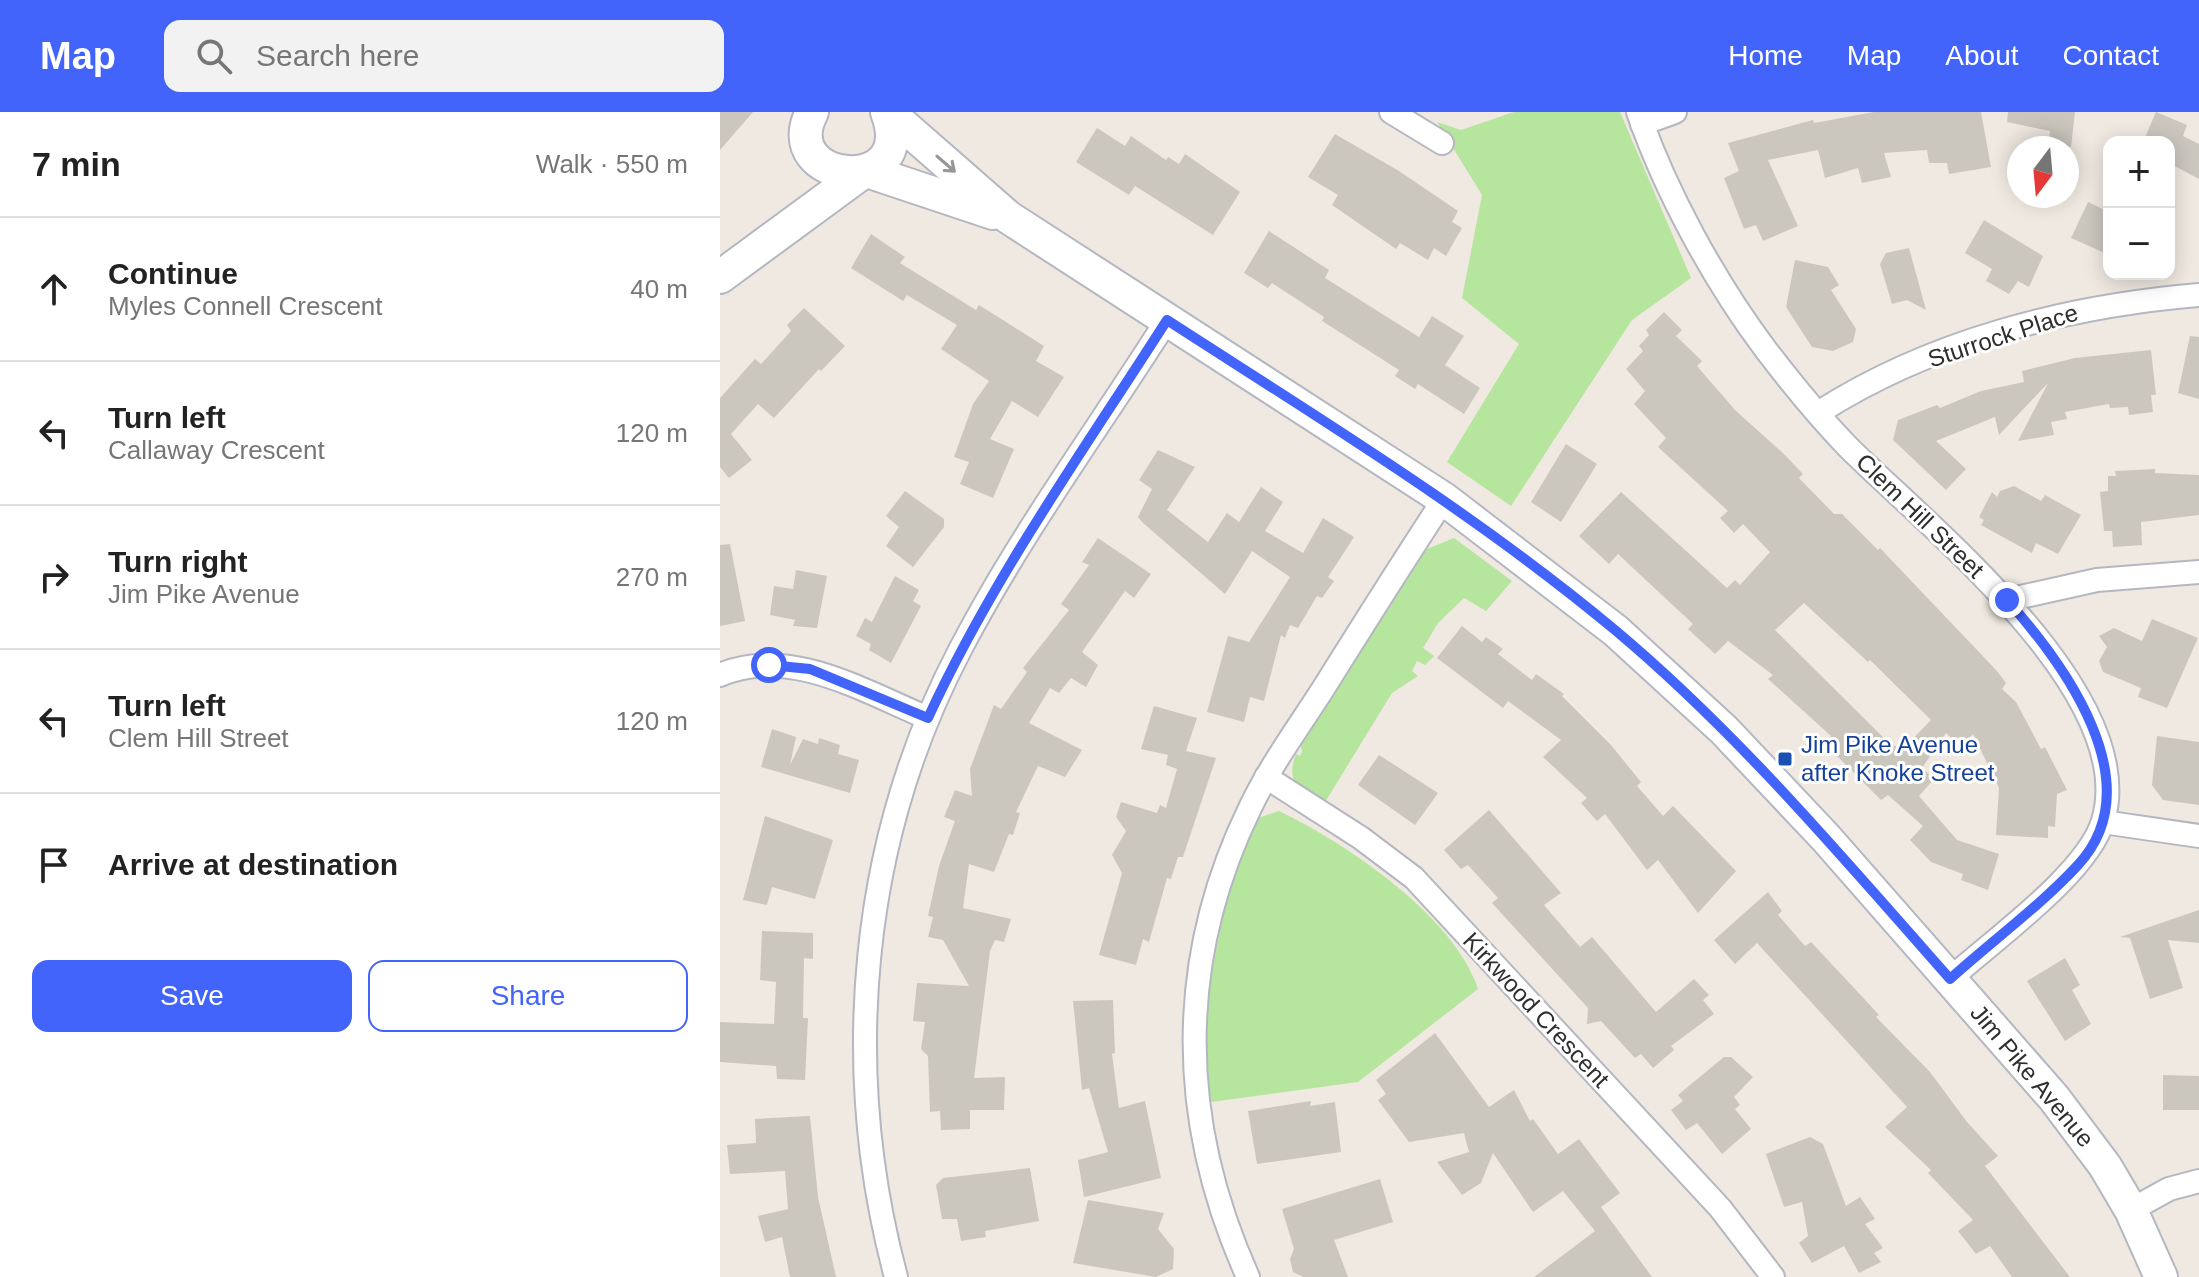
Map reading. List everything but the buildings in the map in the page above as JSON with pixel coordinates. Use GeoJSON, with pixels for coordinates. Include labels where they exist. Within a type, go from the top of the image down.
{"type":"FeatureCollection","features":[{"type":"Feature","properties":{"kind":"street"},"geometry":{"type":"LineString","coordinates":[[766,240],[807,178],[812,151],[807,129],[812,112]]}},
{"type":"Feature","properties":{"kind":"street"},"geometry":{"type":"LineString","coordinates":[[720,277],[766,240],[885,156],[892,134],[887,112]]}},
{"type":"Feature","properties":{"kind":"street","name":"Jim Pike Avenue"},"geometry":{"type":"LineString","coordinates":[[887,112],[1008,217],[1444,499],[1616,631],[1724,730],[1826,838],[2054,1098],[2096,1151],[2131,1210],[2161,1277]]}},
{"type":"Feature","properties":{"kind":"street"},"geometry":{"type":"LineString","coordinates":[[1391,112],[1442,143]]}},
{"type":"Feature","properties":{"kind":"street"},"geometry":{"type":"LineString","coordinates":[[1640,118],[1675,112]]}},
{"type":"Feature","properties":{"kind":"street","name":"Clem Hill Street"},"geometry":{"type":"LineString","coordinates":[[1640,118],[1659,164],[1718,279],[1765,349],[1818,413],[2007,600],[2068,681],[2100,743],[2108,773],[2103,822],[2080,864],[1950,979]]}},
{"type":"Feature","properties":{"kind":"street","name":"Jim Pike Avenue"},"geometry":{"type":"LineString","coordinates":[[812,151],[833,171],[865,172],[1008,217]]}},
{"type":"Feature","properties":{"kind":"street","name":"Sturrock Place"},"geometry":{"type":"LineString","coordinates":[[1818,413],[1914,365],[2000,331],[2088,308],[2199,295]]}},
{"type":"Feature","properties":{"kind":"street"},"geometry":{"type":"LineString","coordinates":[[896,1277],[872,1173],[863,1036],[877,898],[898,806],[928,718],[960,649],[998,584],[1167,320]]}},
{"type":"Feature","properties":{"kind":"street"},"geometry":{"type":"LineString","coordinates":[[1248,1277],[1215,1195],[1199,1128],[1194,1021],[1203,948],[1221,877],[1266,777],[1444,499]]}},
{"type":"Feature","properties":{"kind":"street"},"geometry":{"type":"LineString","coordinates":[[2007,600],[2097,580],[2199,572]]}},
{"type":"Feature","properties":{"kind":"street"},"geometry":{"type":"LineString","coordinates":[[720,675],[769,665],[810,669],[928,718]]}},
{"type":"Feature","properties":{"kind":"street","name":"Kirkwood Crescent"},"geometry":{"type":"LineString","coordinates":[[1266,777],[1361,838],[1414,878],[1720,1208],[1773,1277]]}},
{"type":"Feature","properties":{"kind":"street"},"geometry":{"type":"LineString","coordinates":[[2103,822],[2199,836]]}},
{"type":"Feature","properties":{"kind":"street"},"geometry":{"type":"LineString","coordinates":[[2131,1210],[2169,1189],[2199,1181]]}},
{"type":"Feature","properties":{"kind":"green space"},"geometry":{"type":"Polygon","coordinates":[[[1514,112],[1620,112],[1691,278],[1632,320],[1511,506],[1447,462],[1519,344],[1462,298],[1482,195],[1437,122],[1461,130],[1514,112]]]}},
{"type":"Feature","properties":{"kind":"green space"},"geometry":{"type":"Polygon","coordinates":[[[1454,538],[1512,581],[1486,611],[1464,598],[1438,623],[1423,648],[1434,656],[1425,665],[1417,661],[1412,671],[1418,676],[1392,693],[1322,807],[1301,790],[1294,779],[1292,772],[1296,754],[1300,756],[1301,745],[1427,549],[1454,538]]]}},
{"type":"Feature","properties":{"kind":"green space"},"geometry":{"type":"Polygon","coordinates":[[[1279,811],[1365,862],[1422,909],[1465,961],[1478,989],[1358,1082],[1204,1103],[1205,1008],[1227,895],[1255,819],[1279,811]]]}},
{"type":"Feature","properties":{"kind":"place","name":"Jim Pike Avenue after Knoke Street"},"geometry":{"type":"Point","coordinates":[1785,759]}},
{"type":"Feature","properties":{"kind":"route"},"geometry":{"type":"LineString","coordinates":[[769,665],[810,669],[928,718],[960,649],[998,584],[1167,320],[1444,499],[1616,631],[1724,730],[1826,838],[1950,979],[2080,864],[2097,837],[2107,806],[2108,773],[2100,743],[2068,681],[2029,625],[2007,600]]}}]}
